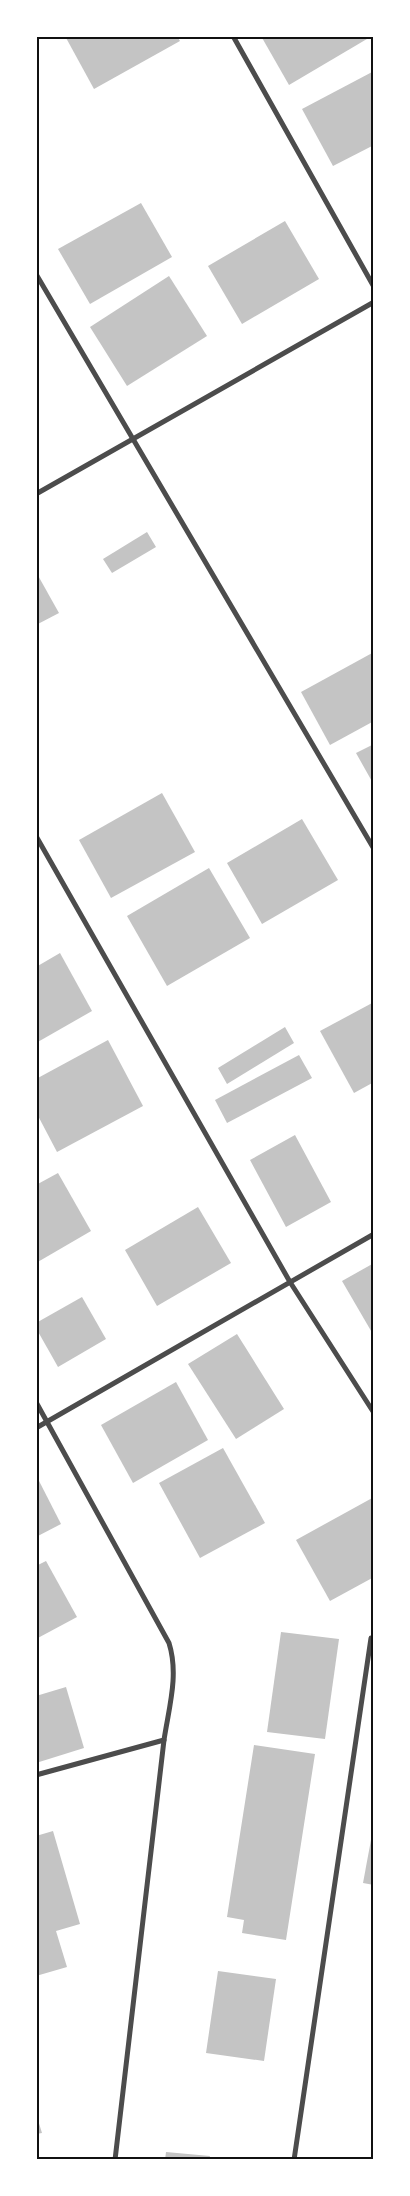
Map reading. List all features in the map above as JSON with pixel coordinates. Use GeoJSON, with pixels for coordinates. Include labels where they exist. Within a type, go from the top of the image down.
{"type":"FeatureCollection","features":[{"type":"Feature","properties":{"kind":"street"},"geometry":{"type":"LineString","coordinates":[[233,36],[374,287]]}},
{"type":"Feature","properties":{"kind":"street"},"geometry":{"type":"LineString","coordinates":[[36,274],[374,849]]}},
{"type":"Feature","properties":{"kind":"street"},"geometry":{"type":"LineString","coordinates":[[36,494],[374,302]]}},
{"type":"Feature","properties":{"kind":"street"},"geometry":{"type":"LineString","coordinates":[[36,836],[290,1282],[374,1413]]}},
{"type":"Feature","properties":{"kind":"street"},"geometry":{"type":"LineString","coordinates":[[36,1428],[374,1234]]}},
{"type":"Feature","properties":{"kind":"street"},"geometry":{"type":"LineString","coordinates":[[36,1402],[170,1643],[174,1660],[174,1679],[164,1740],[115,2160]]}},
{"type":"Feature","properties":{"kind":"street"},"geometry":{"type":"LineString","coordinates":[[294,2160],[371,1638]]}},
{"type":"Feature","properties":{"kind":"street"},"geometry":{"type":"LineString","coordinates":[[36,1775],[164,1740]]}},
{"type":"Feature","properties":{"kind":"building"},"geometry":{"type":"Polygon","coordinates":[[[65,36],[177,36],[180,41],[94,89],[65,36]]]}},
{"type":"Feature","properties":{"kind":"building"},"geometry":{"type":"Polygon","coordinates":[[[261,36],[372,36],[289,85],[261,36]]]}},
{"type":"Feature","properties":{"kind":"building"},"geometry":{"type":"Polygon","coordinates":[[[374,71],[374,145],[333,166],[302,109],[374,71]]]}},
{"type":"Feature","properties":{"kind":"building"},"geometry":{"type":"Polygon","coordinates":[[[141,203],[172,257],[90,304],[58,249],[141,203]]]}},
{"type":"Feature","properties":{"kind":"building"},"geometry":{"type":"Polygon","coordinates":[[[285,221],[319,279],[242,324],[208,266],[285,221]]]}},
{"type":"Feature","properties":{"kind":"building"},"geometry":{"type":"Polygon","coordinates":[[[169,276],[207,336],[127,386],[90,327],[169,276]]]}},
{"type":"Feature","properties":{"kind":"building"},"geometry":{"type":"Polygon","coordinates":[[[147,532],[156,547],[112,573],[103,559],[147,532]]]}},
{"type":"Feature","properties":{"kind":"building"},"geometry":{"type":"Polygon","coordinates":[[[36,572],[59,613],[36,625],[36,572]]]}},
{"type":"Feature","properties":{"kind":"building"},"geometry":{"type":"Polygon","coordinates":[[[374,652],[374,721],[330,745],[301,692],[374,652]]]}},
{"type":"Feature","properties":{"kind":"building"},"geometry":{"type":"Polygon","coordinates":[[[374,744],[374,785],[356,753],[374,744]]]}},
{"type":"Feature","properties":{"kind":"building"},"geometry":{"type":"Polygon","coordinates":[[[162,793],[195,852],[111,898],[79,840],[162,793]]]}},
{"type":"Feature","properties":{"kind":"building"},"geometry":{"type":"Polygon","coordinates":[[[302,819],[338,880],[262,924],[227,863],[302,819]]]}},
{"type":"Feature","properties":{"kind":"building"},"geometry":{"type":"Polygon","coordinates":[[[209,868],[250,938],[167,986],[127,916],[209,868]]]}},
{"type":"Feature","properties":{"kind":"building"},"geometry":{"type":"Polygon","coordinates":[[[60,953],[92,1011],[36,1043],[36,967],[60,953]]]}},
{"type":"Feature","properties":{"kind":"building"},"geometry":{"type":"Polygon","coordinates":[[[374,1002],[374,1082],[354,1093],[320,1031],[374,1002]]]}},
{"type":"Feature","properties":{"kind":"building"},"geometry":{"type":"Polygon","coordinates":[[[285,1027],[294,1043],[227,1084],[218,1068],[285,1027]]]}},
{"type":"Feature","properties":{"kind":"building"},"geometry":{"type":"Polygon","coordinates":[[[108,1040],[143,1106],[57,1152],[36,1112],[36,1079],[108,1040]]]}},
{"type":"Feature","properties":{"kind":"building"},"geometry":{"type":"Polygon","coordinates":[[[299,1055],[312,1078],[227,1123],[215,1100],[299,1055]]]}},
{"type":"Feature","properties":{"kind":"building"},"geometry":{"type":"Polygon","coordinates":[[[295,1135],[331,1202],[286,1227],[250,1160],[295,1135]]]}},
{"type":"Feature","properties":{"kind":"building"},"geometry":{"type":"Polygon","coordinates":[[[58,1173],[91,1231],[36,1263],[36,1185],[58,1173]]]}},
{"type":"Feature","properties":{"kind":"building"},"geometry":{"type":"Polygon","coordinates":[[[198,1207],[231,1263],[157,1306],[125,1250],[198,1207]]]}},
{"type":"Feature","properties":{"kind":"building"},"geometry":{"type":"Polygon","coordinates":[[[374,1263],[374,1336],[342,1281],[374,1263]]]}},
{"type":"Feature","properties":{"kind":"building"},"geometry":{"type":"Polygon","coordinates":[[[82,1297],[106,1339],[58,1367],[36,1328],[36,1323],[82,1297]]]}},
{"type":"Feature","properties":{"kind":"building"},"geometry":{"type":"Polygon","coordinates":[[[237,1334],[284,1409],[236,1439],[188,1364],[237,1334]]]}},
{"type":"Feature","properties":{"kind":"building"},"geometry":{"type":"Polygon","coordinates":[[[176,1382],[208,1440],[133,1483],[101,1425],[176,1382]]]}},
{"type":"Feature","properties":{"kind":"building"},"geometry":{"type":"Polygon","coordinates":[[[223,1448],[265,1523],[200,1558],[159,1483],[223,1448]]]}},
{"type":"Feature","properties":{"kind":"building"},"geometry":{"type":"Polygon","coordinates":[[[36,1475],[61,1524],[36,1537],[36,1475]]]}},
{"type":"Feature","properties":{"kind":"building"},"geometry":{"type":"Polygon","coordinates":[[[374,1497],[374,1577],[330,1601],[296,1540],[374,1497]]]}},
{"type":"Feature","properties":{"kind":"building"},"geometry":{"type":"Polygon","coordinates":[[[46,1561],[77,1617],[36,1639],[36,1566],[46,1561]]]}},
{"type":"Feature","properties":{"kind":"building"},"geometry":{"type":"Polygon","coordinates":[[[281,1632],[339,1639],[325,1739],[267,1732],[281,1632]]]}},
{"type":"Feature","properties":{"kind":"building"},"geometry":{"type":"Polygon","coordinates":[[[66,1687],[84,1748],[36,1763],[36,1696],[66,1687]]]}},
{"type":"Feature","properties":{"kind":"building"},"geometry":{"type":"Polygon","coordinates":[[[254,1745],[315,1754],[286,1940],[242,1933],[244,1920],[227,1917],[254,1745]]]}},
{"type":"Feature","properties":{"kind":"building"},"geometry":{"type":"Polygon","coordinates":[[[374,1829],[374,1885],[363,1883],[374,1829]]]}},
{"type":"Feature","properties":{"kind":"building"},"geometry":{"type":"Polygon","coordinates":[[[53,1831],[80,1924],[56,1931],[67,1967],[36,1976],[36,1836],[53,1831]]]}},
{"type":"Feature","properties":{"kind":"building"},"geometry":{"type":"Polygon","coordinates":[[[218,1971],[276,1979],[264,2061],[206,2053],[218,1971]]]}},
{"type":"Feature","properties":{"kind":"building"},"geometry":{"type":"Polygon","coordinates":[[[36,2114],[42,2133],[36,2134],[36,2114]]]}},
{"type":"Feature","properties":{"kind":"building"},"geometry":{"type":"Polygon","coordinates":[[[166,2152],[210,2156],[209,2160],[165,2160],[166,2152]]]}}]}
